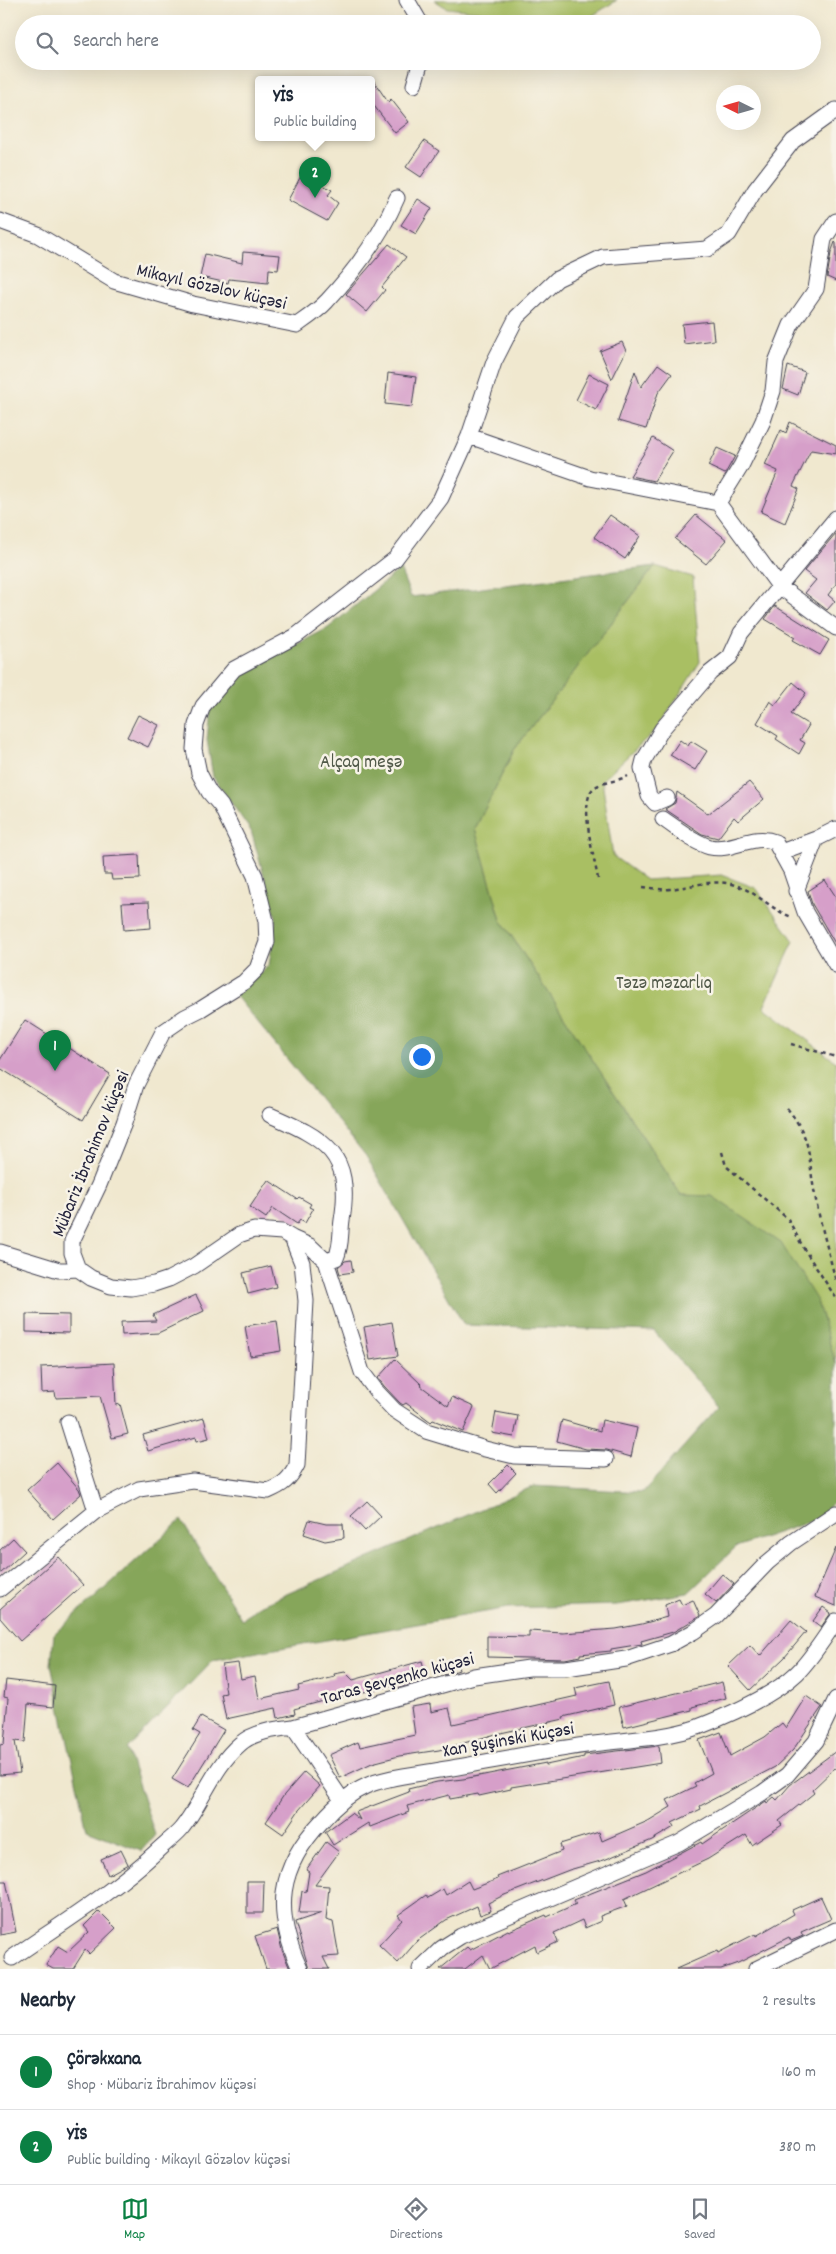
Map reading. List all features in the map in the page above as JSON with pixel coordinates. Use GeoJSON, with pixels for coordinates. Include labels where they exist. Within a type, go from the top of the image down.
{"type":"FeatureCollection","features":[{"type":"Feature","properties":{"kind":"street"},"geometry":{"type":"LineString","coordinates":[[407,0],[416,15]]}},
{"type":"Feature","properties":{"kind":"street"},"geometry":{"type":"LineString","coordinates":[[414,85],[418,70]]}},
{"type":"Feature","properties":{"kind":"street","name":"Mübariz İbrahimov küçəsi"},"geometry":{"type":"LineString","coordinates":[[78,1269],[72,1253],[72,1240],[110,1159],[124,1124],[136,1085],[163,1032],[184,1016],[201,1009],[244,982],[257,969],[267,942],[266,921],[255,876],[221,806],[209,792],[199,773],[194,749],[196,725],[203,706],[234,669],[296,636],[395,559],[441,498],[469,436],[494,362],[517,317],[557,279],[603,257],[707,249],[729,234],[755,190],[792,141],[836,110]]}},
{"type":"Feature","properties":{"kind":"street","name":"Mikayıl Gözəlov küçəsi"},"geometry":{"type":"LineString","coordinates":[[0,221],[38,235],[114,281],[193,304],[297,325],[326,302],[339,287],[386,226],[397,198]]}},
{"type":"Feature","properties":{"kind":"street"},"geometry":{"type":"LineString","coordinates":[[718,503],[741,466],[763,421],[773,390],[776,362],[791,325],[816,289],[824,239],[836,221]]}},
{"type":"Feature","properties":{"kind":"street"},"geometry":{"type":"LineString","coordinates":[[469,436],[590,478],[718,503],[779,586],[836,628]]}},
{"type":"Feature","properties":{"kind":"street"},"geometry":{"type":"LineString","coordinates":[[667,798],[655,803],[649,796],[642,768],[644,760],[662,729],[710,673],[730,657],[741,633],[836,518]]}},
{"type":"Feature","properties":{"kind":"street"},"geometry":{"type":"LineString","coordinates":[[663,819],[690,838],[710,847],[723,847],[751,841],[769,840],[775,842],[791,871],[796,891],[836,965]]}},
{"type":"Feature","properties":{"kind":"street"},"geometry":{"type":"LineString","coordinates":[[781,852],[816,839],[836,829]]}},
{"type":"Feature","properties":{"kind":"street"},"geometry":{"type":"LineString","coordinates":[[796,891],[816,839]]}},
{"type":"Feature","properties":{"kind":"street"},"geometry":{"type":"LineString","coordinates":[[270,1115],[309,1132],[324,1142],[339,1163],[345,1195],[341,1226],[342,1239],[336,1258],[326,1261]]}},
{"type":"Feature","properties":{"kind":"street"},"geometry":{"type":"LineString","coordinates":[[0,1252],[59,1270],[78,1269],[91,1278],[111,1286],[130,1288],[170,1279],[194,1266],[239,1235],[254,1230],[282,1232],[310,1246],[326,1261],[362,1372],[394,1410],[426,1431],[514,1456],[606,1458]]}},
{"type":"Feature","properties":{"kind":"street"},"geometry":{"type":"LineString","coordinates":[[0,1589],[96,1511],[139,1489],[169,1483],[193,1481],[268,1491],[278,1487],[290,1478],[297,1465],[306,1301],[302,1264],[292,1238]]}},
{"type":"Feature","properties":{"kind":"street"},"geometry":{"type":"LineString","coordinates":[[68,1422],[96,1511]]}},
{"type":"Feature","properties":{"kind":"street","name":"Taras Şevçenko küçəsi"},"geometry":{"type":"LineString","coordinates":[[12,1958],[122,1882],[180,1830],[195,1809],[214,1773],[241,1743],[270,1730],[293,1727],[343,1711],[474,1676],[529,1668],[566,1668],[626,1659],[671,1644],[716,1616],[767,1563],[791,1543],[836,1513]]}},
{"type":"Feature","properties":{"kind":"street","name":"Xan Şuşinski Küçəsi"},"geometry":{"type":"LineString","coordinates":[[300,1969],[294,1957],[284,1920],[282,1900],[285,1880],[294,1857],[307,1836],[342,1800],[368,1785],[409,1776],[582,1745],[675,1733],[697,1727],[739,1709],[772,1691],[797,1672],[836,1621]]}},
{"type":"Feature","properties":{"kind":"street"},"geometry":{"type":"LineString","coordinates":[[420,1969],[442,1948],[461,1936],[679,1843],[762,1793],[787,1775],[816,1741],[836,1699]]}},
{"type":"Feature","properties":{"kind":"street"},"geometry":{"type":"LineString","coordinates":[[293,1727],[342,1800]]}},
{"type":"Feature","properties":{"kind":"street"},"geometry":{"type":"LineString","coordinates":[[756,1969],[836,1930]]}},
{"type":"Feature","properties":{"kind":"path"},"geometry":{"type":"LineString","coordinates":[[598,878],[585,810],[589,792],[595,787],[617,781],[642,768]]}},
{"type":"Feature","properties":{"kind":"path"},"geometry":{"type":"LineString","coordinates":[[643,887],[669,889],[720,882],[734,884],[747,890],[784,914],[811,921]]}},
{"type":"Feature","properties":{"kind":"path"},"geometry":{"type":"LineString","coordinates":[[791,1044],[836,1057]]}},
{"type":"Feature","properties":{"kind":"path"},"geometry":{"type":"LineString","coordinates":[[787,1108],[799,1123],[810,1150],[815,1197],[836,1282]]}},
{"type":"Feature","properties":{"kind":"path"},"geometry":{"type":"LineString","coordinates":[[722,1152],[726,1166],[788,1219],[804,1249],[836,1298]]}},
{"type":"Feature","properties":{"kind":"green space"},"geometry":{"type":"Polygon","coordinates":[[[434,0],[617,0],[594,15],[510,15],[447,8],[434,0]]]}},
{"type":"Feature","properties":{"kind":"green space","name":"Təzə məzarlıq"},"geometry":{"type":"Polygon","coordinates":[[[655,566],[693,577],[700,662],[658,728],[602,780],[613,856],[646,880],[722,875],[756,888],[794,941],[764,1007],[836,1062],[836,1364],[817,1301],[712,1197],[681,1195],[501,920],[475,829],[514,750],[655,566]]]}},
{"type":"Feature","properties":{"kind":"green space","name":"Alçaq meşə"},"geometry":{"type":"Polygon","coordinates":[[[655,566],[514,750],[475,829],[501,920],[681,1195],[712,1196],[781,1243],[817,1301],[836,1364],[836,1499],[818,1519],[736,1547],[688,1593],[618,1605],[508,1608],[213,1660],[127,1749],[155,1835],[141,1851],[87,1830],[51,1665],[54,1634],[181,1520],[242,1620],[257,1607],[534,1486],[643,1492],[719,1407],[654,1331],[464,1325],[366,1156],[235,995],[269,965],[276,917],[251,831],[213,777],[207,740],[210,706],[234,677],[328,628],[400,569],[411,597],[655,566]]]}},
{"type":"Feature","properties":{"kind":"building"},"geometry":{"type":"Polygon","coordinates":[[[375,83],[388,102],[391,99],[409,122],[395,133],[375,107],[375,83]]]}},
{"type":"Feature","properties":{"kind":"building"},"geometry":{"type":"Polygon","coordinates":[[[424,141],[439,151],[421,177],[406,167],[424,141]]]}},
{"type":"Feature","properties":{"kind":"building"},"geometry":{"type":"Polygon","coordinates":[[[302,174],[332,190],[328,195],[338,203],[327,221],[288,200],[302,174]]]}},
{"type":"Feature","properties":{"kind":"building"},"geometry":{"type":"Polygon","coordinates":[[[418,199],[432,208],[416,234],[401,225],[418,199]]]}},
{"type":"Feature","properties":{"kind":"building"},"geometry":{"type":"Polygon","coordinates":[[[836,243],[836,281],[827,277],[836,243]]]}},
{"type":"Feature","properties":{"kind":"building"},"geometry":{"type":"Polygon","coordinates":[[[389,244],[406,257],[382,287],[385,290],[367,312],[346,294],[389,244]]]}},
{"type":"Feature","properties":{"kind":"building"},"geometry":{"type":"Polygon","coordinates":[[[243,252],[280,255],[278,270],[269,269],[268,283],[229,279],[228,283],[200,277],[205,254],[242,263],[243,252]]]}},
{"type":"Feature","properties":{"kind":"building"},"geometry":{"type":"Polygon","coordinates":[[[712,321],[714,340],[684,344],[682,324],[712,321]]]}},
{"type":"Feature","properties":{"kind":"building"},"geometry":{"type":"Polygon","coordinates":[[[622,342],[626,351],[612,379],[600,351],[622,342]]]}},
{"type":"Feature","properties":{"kind":"building"},"geometry":{"type":"Polygon","coordinates":[[[658,364],[672,374],[658,393],[646,429],[618,421],[635,371],[641,387],[658,364]]]}},
{"type":"Feature","properties":{"kind":"building"},"geometry":{"type":"Polygon","coordinates":[[[788,366],[805,372],[798,395],[783,389],[788,366]]]}},
{"type":"Feature","properties":{"kind":"building"},"geometry":{"type":"Polygon","coordinates":[[[388,373],[416,377],[412,407],[385,404],[388,373]]]}},
{"type":"Feature","properties":{"kind":"building"},"geometry":{"type":"Polygon","coordinates":[[[589,374],[609,384],[596,410],[576,400],[589,374]]]}},
{"type":"Feature","properties":{"kind":"building"},"geometry":{"type":"Polygon","coordinates":[[[790,422],[836,445],[836,454],[811,450],[793,486],[799,489],[785,523],[761,512],[778,471],[765,465],[781,430],[786,433],[790,422]]]}},
{"type":"Feature","properties":{"kind":"building"},"geometry":{"type":"Polygon","coordinates":[[[653,438],[673,451],[654,481],[630,476],[653,438]]]}},
{"type":"Feature","properties":{"kind":"building"},"geometry":{"type":"Polygon","coordinates":[[[717,448],[735,456],[725,474],[708,466],[717,448]]]}},
{"type":"Feature","properties":{"kind":"building"},"geometry":{"type":"Polygon","coordinates":[[[610,515],[640,536],[625,559],[594,537],[610,515]]]}},
{"type":"Feature","properties":{"kind":"building"},"geometry":{"type":"Polygon","coordinates":[[[696,515],[727,540],[706,564],[675,539],[696,515]]]}},
{"type":"Feature","properties":{"kind":"building"},"geometry":{"type":"Polygon","coordinates":[[[836,533],[836,584],[828,595],[835,601],[827,610],[805,593],[816,580],[804,571],[836,533]]]}},
{"type":"Feature","properties":{"kind":"building"},"geometry":{"type":"Polygon","coordinates":[[[775,606],[829,640],[820,655],[793,640],[795,637],[765,619],[775,606]]]}},
{"type":"Feature","properties":{"kind":"building"},"geometry":{"type":"Polygon","coordinates":[[[793,682],[806,693],[791,714],[809,725],[800,740],[805,743],[799,754],[776,739],[778,736],[757,723],[770,701],[775,705],[793,682]]]}},
{"type":"Feature","properties":{"kind":"building"},"geometry":{"type":"Polygon","coordinates":[[[138,715],[159,725],[148,747],[127,737],[138,715]]]}},
{"type":"Feature","properties":{"kind":"building"},"geometry":{"type":"Polygon","coordinates":[[[680,740],[688,746],[691,741],[707,751],[695,770],[670,755],[680,740]]]}},
{"type":"Feature","properties":{"kind":"building"},"geometry":{"type":"Polygon","coordinates":[[[749,782],[764,799],[738,821],[734,817],[718,838],[702,834],[665,809],[675,803],[677,792],[708,814],[749,782]]]}},
{"type":"Feature","properties":{"kind":"building"},"geometry":{"type":"Polygon","coordinates":[[[139,855],[140,879],[112,880],[111,874],[104,874],[103,857],[139,855]]]}},
{"type":"Feature","properties":{"kind":"building"},"geometry":{"type":"Polygon","coordinates":[[[825,880],[836,897],[836,945],[812,904],[808,891],[825,880]]]}},
{"type":"Feature","properties":{"kind":"building"},"geometry":{"type":"Polygon","coordinates":[[[149,902],[151,928],[124,930],[122,903],[149,902]]]}},
{"type":"Feature","properties":{"kind":"building"},"geometry":{"type":"Polygon","coordinates":[[[25,1020],[110,1074],[83,1120],[0,1068],[0,1060],[25,1020]]]}},
{"type":"Feature","properties":{"kind":"building"},"geometry":{"type":"Polygon","coordinates":[[[268,1180],[297,1199],[299,1197],[311,1204],[309,1207],[313,1209],[305,1223],[300,1220],[297,1224],[273,1208],[266,1218],[250,1207],[268,1180]]]}},
{"type":"Feature","properties":{"kind":"building"},"geometry":{"type":"Polygon","coordinates":[[[351,1260],[353,1272],[340,1274],[338,1267],[345,1261],[351,1260]]]}},
{"type":"Feature","properties":{"kind":"building"},"geometry":{"type":"Polygon","coordinates":[[[271,1266],[276,1287],[248,1294],[243,1273],[271,1266]]]}},
{"type":"Feature","properties":{"kind":"building"},"geometry":{"type":"Polygon","coordinates":[[[196,1295],[204,1311],[158,1333],[122,1335],[121,1322],[156,1321],[153,1315],[196,1295]]]}},
{"type":"Feature","properties":{"kind":"building"},"geometry":{"type":"Polygon","coordinates":[[[26,1314],[69,1315],[69,1333],[26,1332],[26,1314]]]}},
{"type":"Feature","properties":{"kind":"building"},"geometry":{"type":"Polygon","coordinates":[[[277,1321],[281,1351],[250,1356],[245,1326],[277,1321]]]}},
{"type":"Feature","properties":{"kind":"building"},"geometry":{"type":"Polygon","coordinates":[[[392,1322],[398,1356],[370,1360],[364,1327],[392,1322]]]}},
{"type":"Feature","properties":{"kind":"building"},"geometry":{"type":"Polygon","coordinates":[[[395,1359],[421,1386],[448,1406],[452,1397],[474,1407],[463,1432],[433,1420],[431,1422],[406,1403],[403,1405],[400,1403],[384,1386],[378,1378],[395,1359]]]}},
{"type":"Feature","properties":{"kind":"building"},"geometry":{"type":"Polygon","coordinates":[[[114,1363],[116,1405],[120,1404],[128,1434],[112,1438],[100,1396],[56,1398],[55,1392],[42,1393],[41,1367],[114,1363]]]}},
{"type":"Feature","properties":{"kind":"building"},"geometry":{"type":"Polygon","coordinates":[[[496,1412],[518,1416],[514,1437],[492,1433],[496,1412]]]}},
{"type":"Feature","properties":{"kind":"building"},"geometry":{"type":"Polygon","coordinates":[[[204,1418],[209,1438],[197,1441],[196,1437],[148,1451],[143,1435],[204,1418]]]}},
{"type":"Feature","properties":{"kind":"building"},"geometry":{"type":"Polygon","coordinates":[[[562,1420],[600,1431],[602,1420],[637,1428],[631,1457],[607,1450],[586,1449],[557,1441],[562,1420]]]}},
{"type":"Feature","properties":{"kind":"building"},"geometry":{"type":"Polygon","coordinates":[[[57,1463],[81,1494],[53,1519],[27,1490],[57,1463]]]}},
{"type":"Feature","properties":{"kind":"building"},"geometry":{"type":"Polygon","coordinates":[[[508,1465],[516,1473],[497,1493],[489,1484],[508,1465]]]}},
{"type":"Feature","properties":{"kind":"building"},"geometry":{"type":"Polygon","coordinates":[[[367,1501],[381,1516],[365,1531],[351,1516],[367,1501]]]}},
{"type":"Feature","properties":{"kind":"building"},"geometry":{"type":"Polygon","coordinates":[[[309,1520],[326,1524],[343,1524],[344,1538],[325,1541],[304,1534],[309,1520]]]}},
{"type":"Feature","properties":{"kind":"building"},"geometry":{"type":"Polygon","coordinates":[[[13,1538],[25,1551],[0,1574],[0,1550],[13,1538]]]}},
{"type":"Feature","properties":{"kind":"building"},"geometry":{"type":"Polygon","coordinates":[[[836,1548],[836,1606],[815,1597],[836,1548]]]}},
{"type":"Feature","properties":{"kind":"building"},"geometry":{"type":"Polygon","coordinates":[[[58,1557],[83,1585],[20,1641],[0,1618],[0,1609],[58,1557]]]}},
{"type":"Feature","properties":{"kind":"building"},"geometry":{"type":"Polygon","coordinates":[[[722,1574],[734,1584],[716,1603],[705,1594],[722,1574]]]}},
{"type":"Feature","properties":{"kind":"building"},"geometry":{"type":"Polygon","coordinates":[[[679,1599],[682,1605],[693,1600],[700,1616],[673,1632],[641,1641],[642,1644],[611,1649],[611,1651],[580,1654],[580,1656],[565,1659],[487,1657],[487,1636],[529,1637],[529,1631],[563,1633],[616,1629],[642,1624],[667,1617],[665,1605],[679,1599]]]}},
{"type":"Feature","properties":{"kind":"building"},"geometry":{"type":"Polygon","coordinates":[[[823,1607],[831,1613],[821,1627],[813,1621],[823,1607]]]}},
{"type":"Feature","properties":{"kind":"building"},"geometry":{"type":"Polygon","coordinates":[[[791,1620],[806,1632],[784,1658],[750,1690],[728,1666],[750,1645],[760,1656],[791,1620]]]}},
{"type":"Feature","properties":{"kind":"building"},"geometry":{"type":"Polygon","coordinates":[[[456,1660],[459,1670],[444,1675],[441,1665],[456,1660]]]}},
{"type":"Feature","properties":{"kind":"building"},"geometry":{"type":"Polygon","coordinates":[[[422,1661],[427,1680],[397,1688],[396,1685],[331,1699],[294,1709],[295,1714],[278,1718],[276,1708],[226,1719],[221,1694],[226,1693],[222,1665],[238,1663],[241,1679],[255,1676],[259,1699],[299,1690],[298,1686],[335,1677],[334,1674],[345,1672],[353,1680],[422,1661]]]}},
{"type":"Feature","properties":{"kind":"building"},"geometry":{"type":"Polygon","coordinates":[[[6,1680],[55,1686],[53,1707],[28,1704],[25,1742],[15,1741],[20,1773],[0,1775],[0,1745],[4,1744],[8,1698],[4,1697],[6,1680]]]}},
{"type":"Feature","properties":{"kind":"building"},"geometry":{"type":"Polygon","coordinates":[[[609,1681],[614,1705],[563,1717],[564,1719],[496,1734],[439,1750],[399,1756],[372,1763],[340,1778],[329,1755],[358,1742],[360,1747],[415,1735],[411,1707],[430,1704],[431,1712],[449,1708],[453,1724],[577,1696],[575,1688],[609,1681]]]}},
{"type":"Feature","properties":{"kind":"building"},"geometry":{"type":"Polygon","coordinates":[[[722,1682],[726,1698],[692,1707],[692,1710],[624,1727],[619,1707],[722,1682]]]}},
{"type":"Feature","properties":{"kind":"building"},"geometry":{"type":"Polygon","coordinates":[[[806,1696],[822,1707],[793,1750],[775,1767],[700,1806],[701,1809],[672,1823],[674,1827],[652,1840],[604,1860],[569,1870],[502,1896],[488,1903],[491,1911],[480,1915],[477,1906],[446,1920],[417,1941],[398,1963],[379,1945],[402,1920],[398,1915],[426,1895],[428,1898],[443,1889],[446,1895],[468,1881],[472,1889],[562,1851],[560,1844],[599,1832],[602,1841],[648,1821],[671,1807],[667,1800],[696,1786],[694,1783],[712,1773],[699,1740],[721,1732],[730,1756],[765,1737],[782,1723],[786,1728],[806,1696]]]}},
{"type":"Feature","properties":{"kind":"building"},"geometry":{"type":"Polygon","coordinates":[[[201,1717],[224,1730],[188,1788],[172,1779],[200,1734],[193,1730],[201,1717]]]}},
{"type":"Feature","properties":{"kind":"building"},"geometry":{"type":"Polygon","coordinates":[[[659,1746],[661,1763],[511,1787],[511,1789],[479,1796],[478,1794],[450,1799],[449,1795],[407,1806],[409,1812],[370,1827],[368,1823],[333,1845],[325,1832],[351,1813],[360,1820],[356,1812],[409,1792],[408,1789],[437,1782],[463,1779],[546,1763],[546,1765],[584,1757],[584,1755],[659,1746]]]}},
{"type":"Feature","properties":{"kind":"building"},"geometry":{"type":"Polygon","coordinates":[[[836,1751],[836,1767],[812,1790],[814,1793],[779,1821],[782,1825],[752,1845],[746,1835],[708,1859],[624,1899],[627,1906],[600,1916],[601,1921],[585,1928],[582,1920],[554,1933],[558,1942],[537,1952],[535,1945],[490,1969],[483,1955],[465,1969],[440,1969],[467,1947],[470,1950],[508,1930],[546,1915],[547,1917],[576,1904],[574,1900],[646,1871],[701,1842],[702,1844],[766,1801],[767,1803],[774,1797],[777,1800],[790,1785],[836,1751]]]}},
{"type":"Feature","properties":{"kind":"building"},"geometry":{"type":"Polygon","coordinates":[[[304,1772],[320,1786],[299,1810],[283,1834],[266,1822],[284,1795],[304,1772]]]}},
{"type":"Feature","properties":{"kind":"building"},"geometry":{"type":"Polygon","coordinates":[[[326,1842],[339,1852],[315,1885],[329,1886],[326,1920],[333,1922],[339,1956],[323,1957],[329,1969],[309,1969],[295,1922],[322,1913],[299,1913],[302,1891],[306,1892],[309,1872],[306,1870],[326,1842]]]}},
{"type":"Feature","properties":{"kind":"building"},"geometry":{"type":"Polygon","coordinates":[[[121,1850],[128,1864],[108,1875],[101,1859],[121,1850]]]}},
{"type":"Feature","properties":{"kind":"building"},"geometry":{"type":"Polygon","coordinates":[[[0,1881],[6,1881],[16,1932],[0,1935],[0,1881]]]}},
{"type":"Feature","properties":{"kind":"building"},"geometry":{"type":"Polygon","coordinates":[[[247,1881],[264,1881],[263,1913],[247,1913],[247,1881]]]}},
{"type":"Feature","properties":{"kind":"building"},"geometry":{"type":"Polygon","coordinates":[[[821,1897],[831,1919],[801,1932],[803,1936],[791,1941],[789,1937],[738,1963],[721,1969],[676,1969],[717,1951],[718,1953],[755,1934],[756,1936],[794,1914],[792,1910],[821,1897]]]}},
{"type":"Feature","properties":{"kind":"building"},"geometry":{"type":"Polygon","coordinates":[[[99,1911],[116,1928],[89,1954],[85,1950],[73,1969],[53,1969],[46,1965],[58,1946],[68,1952],[89,1932],[84,1926],[99,1911]]]}},
{"type":"Feature","properties":{"kind":"building"},"geometry":{"type":"Polygon","coordinates":[[[277,1929],[282,1950],[290,1969],[266,1969],[255,1936],[277,1929]]]}},
{"type":"Feature","properties":{"kind":"place","name":"YİS"},"geometry":{"type":"Point","coordinates":[315,198]}},
{"type":"Feature","properties":{"kind":"place","name":"Çörəkxana"},"geometry":{"type":"Point","coordinates":[55,1071]}}]}
